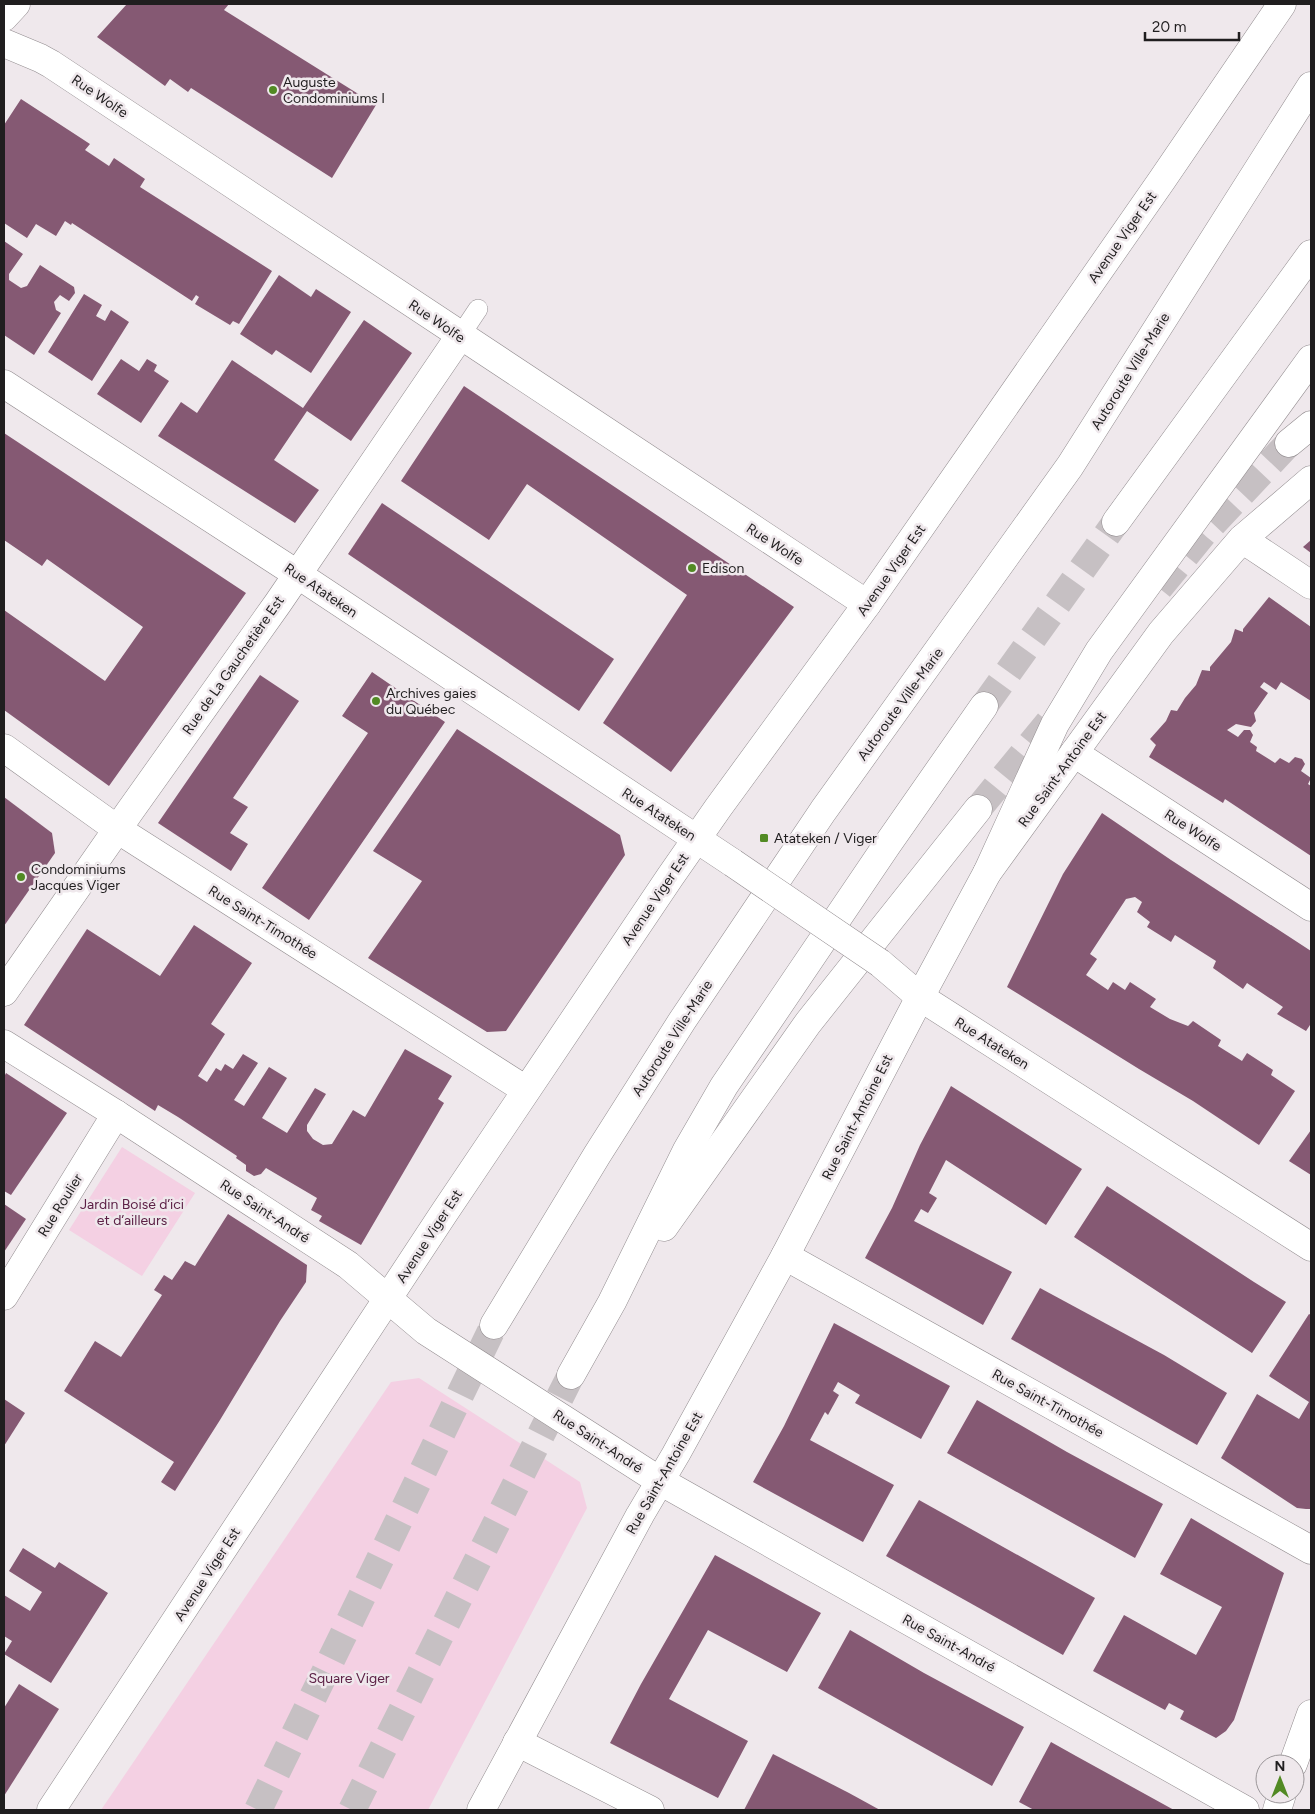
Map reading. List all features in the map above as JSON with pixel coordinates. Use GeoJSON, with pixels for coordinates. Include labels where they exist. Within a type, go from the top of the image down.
{"type":"FeatureCollection","features":[{"type":"Feature","properties":{"kind":"main road"},"geometry":{"type":"LineString","coordinates":[[4,17],[16,4]]}},
{"type":"Feature","properties":{"kind":"main road","name":"Avenue Viger Est"},"geometry":{"type":"LineString","coordinates":[[51,1810],[526,1090],[696,839],[867,604],[1282,4]]}},
{"type":"Feature","properties":{"kind":"main road","name":"Rue Wolfe"},"geometry":{"type":"LineString","coordinates":[[4,43],[51,64],[867,604]]}},
{"type":"Feature","properties":{"kind":"main road","name":"Autoroute Ville-Marie"},"geometry":{"type":"LineString","coordinates":[[494,1325],[596,1155],[682,1021],[823,811],[1070,466],[1311,86]]}},
{"type":"Feature","properties":{"kind":"main road"},"geometry":{"type":"LineString","coordinates":[[1116,522],[1311,254]]}},
{"type":"Feature","properties":{"kind":"main road","name":"Rue de La Gauchetière Est"},"geometry":{"type":"LineString","coordinates":[[4,992],[298,574],[460,336]]}},
{"type":"Feature","properties":{"kind":"main road"},"geometry":{"type":"LineString","coordinates":[[987,873],[1055,724],[1099,651],[1311,359]]}},
{"type":"Feature","properties":{"kind":"main road","name":"Rue Atateken"},"geometry":{"type":"LineString","coordinates":[[4,384],[298,574],[733,863],[880,963],[920,997],[1311,1247]]}},
{"type":"Feature","properties":{"kind":"main road"},"geometry":{"type":"LineString","coordinates":[[1290,443],[1311,425]]}},
{"type":"Feature","properties":{"kind":"main road","name":"Rue Saint-Antoine Est"},"geometry":{"type":"LineString","coordinates":[[481,1810],[785,1256],[987,873],[1161,633],[1242,539],[1311,480]]}},
{"type":"Feature","properties":{"kind":"main road"},"geometry":{"type":"LineString","coordinates":[[1242,539],[1311,585]]}},
{"type":"Feature","properties":{"kind":"main road"},"geometry":{"type":"LineString","coordinates":[[571,1375],[612,1302],[687,1150],[724,1086],[887,845],[984,706]]}},
{"type":"Feature","properties":{"kind":"main road","name":"Rue Saint-Timothée"},"geometry":{"type":"LineString","coordinates":[[4,748],[117,829],[526,1090]]}},
{"type":"Feature","properties":{"kind":"main road","name":"Rue Wolfe"},"geometry":{"type":"LineString","coordinates":[[1074,753],[1311,907]]}},
{"type":"Feature","properties":{"kind":"main road"},"geometry":{"type":"LineString","coordinates":[[612,1302],[808,1023],[978,809]]}},
{"type":"Feature","properties":{"kind":"main road","name":"Rue Saint-André"},"geometry":{"type":"LineString","coordinates":[[4,1044],[116,1114],[348,1265],[426,1331],[660,1481],[1245,1810]]}},
{"type":"Feature","properties":{"kind":"main road","name":"Rue Roulier"},"geometry":{"type":"LineString","coordinates":[[4,1296],[116,1114]]}},
{"type":"Feature","properties":{"kind":"main road","name":"Rue Saint-Timothée"},"geometry":{"type":"LineString","coordinates":[[785,1256],[1311,1550]]}},
{"type":"Feature","properties":{"kind":"main road"},"geometry":{"type":"LineString","coordinates":[[1297,1754],[1311,1714]]}},
{"type":"Feature","properties":{"kind":"main road"},"geometry":{"type":"LineString","coordinates":[[517,1742],[650,1810]]}},
{"type":"Feature","properties":{"kind":"lane"},"geometry":{"type":"LineString","coordinates":[[460,336],[478,309]]}},
{"type":"Feature","properties":{"kind":"green space","name":"Jardin Boisé d’ici et d’ailleurs"},"geometry":{"type":"Polygon","coordinates":[[[122,1147],[195,1193],[142,1276],[69,1230],[122,1147]]]}},
{"type":"Feature","properties":{"kind":"green space","name":"Square Viger"},"geometry":{"type":"Polygon","coordinates":[[[419,1378],[580,1482],[587,1508],[428,1810],[101,1810],[391,1382],[419,1378]]]}},
{"type":"Feature","properties":{"kind":"building","name":"Auguste Condominiums I"},"geometry":{"type":"Polygon","coordinates":[[[127,4],[229,4],[224,10],[376,105],[332,178],[191,88],[188,92],[170,79],[165,86],[97,37],[127,4]]]}},
{"type":"Feature","properties":{"kind":"building"},"geometry":{"type":"Polygon","coordinates":[[[21,99],[90,144],[85,150],[109,166],[114,158],[145,179],[140,187],[272,271],[239,324],[233,321],[230,325],[195,304],[199,297],[196,295],[192,301],[72,223],[71,225],[65,221],[56,236],[36,224],[27,238],[4,223],[4,125],[21,99]]]}},
{"type":"Feature","properties":{"kind":"building"},"geometry":{"type":"Polygon","coordinates":[[[4,241],[23,254],[9,274],[9,280],[21,288],[27,286],[40,265],[74,287],[75,293],[69,301],[60,295],[54,302],[56,310],[61,313],[34,355],[4,335],[4,241]]]}},
{"type":"Feature","properties":{"kind":"building"},"geometry":{"type":"Polygon","coordinates":[[[279,275],[311,297],[316,289],[351,312],[311,373],[276,350],[272,355],[240,334],[279,275]]]}},
{"type":"Feature","properties":{"kind":"building"},"geometry":{"type":"Polygon","coordinates":[[[84,294],[102,305],[96,316],[105,321],[111,310],[129,322],[92,381],[48,352],[84,294]]]}},
{"type":"Feature","properties":{"kind":"building"},"geometry":{"type":"Polygon","coordinates":[[[364,320],[412,353],[351,441],[307,411],[274,460],[319,490],[295,523],[158,436],[181,402],[197,413],[232,360],[303,408],[364,320]]]}},
{"type":"Feature","properties":{"kind":"building"},"geometry":{"type":"Polygon","coordinates":[[[121,359],[139,371],[147,359],[157,365],[154,371],[169,381],[141,423],[97,394],[121,359]]]}},
{"type":"Feature","properties":{"kind":"building","name":"Edison"},"geometry":{"type":"Polygon","coordinates":[[[464,386],[794,607],[671,772],[603,723],[687,595],[527,484],[489,540],[401,481],[464,386]]]}},
{"type":"Feature","properties":{"kind":"building"},"geometry":{"type":"Polygon","coordinates":[[[4,433],[246,593],[109,786],[4,710],[4,610],[105,681],[143,627],[47,559],[42,566],[4,540],[4,433]]]}},
{"type":"Feature","properties":{"kind":"building"},"geometry":{"type":"Polygon","coordinates":[[[382,503],[614,659],[579,711],[348,554],[382,503]]]}},
{"type":"Feature","properties":{"kind":"building"},"geometry":{"type":"Polygon","coordinates":[[[1311,540],[1311,553],[1303,547],[1311,540]]]}},
{"type":"Feature","properties":{"kind":"building"},"geometry":{"type":"Polygon","coordinates":[[[1269,597],[1311,627],[1311,701],[1281,682],[1276,690],[1264,682],[1260,687],[1268,693],[1254,713],[1256,721],[1251,727],[1236,724],[1227,730],[1238,737],[1244,730],[1250,730],[1253,735],[1250,742],[1257,747],[1256,751],[1275,763],[1280,758],[1289,763],[1295,757],[1302,759],[1305,764],[1301,771],[1311,778],[1308,784],[1311,786],[1311,856],[1225,799],[1223,803],[1149,757],[1156,745],[1150,739],[1166,721],[1171,710],[1177,711],[1196,685],[1202,670],[1210,671],[1210,667],[1231,642],[1235,629],[1243,632],[1243,629],[1269,597]]]}},
{"type":"Feature","properties":{"kind":"building"},"geometry":{"type":"Polygon","coordinates":[[[372,672],[445,722],[309,920],[262,888],[368,733],[342,716],[372,672]]]}},
{"type":"Feature","properties":{"kind":"building"},"geometry":{"type":"Polygon","coordinates":[[[260,675],[299,701],[233,798],[248,807],[230,833],[248,844],[231,871],[158,823],[260,675]]]}},
{"type":"Feature","properties":{"kind":"building"},"geometry":{"type":"Polygon","coordinates":[[[457,729],[620,835],[625,855],[506,1031],[487,1032],[368,958],[422,881],[373,851],[457,729]]]}},
{"type":"Feature","properties":{"kind":"building","name":"Condominiums Jacques Viger"},"geometry":{"type":"Polygon","coordinates":[[[4,797],[52,833],[55,853],[4,926],[4,797]]]}},
{"type":"Feature","properties":{"kind":"building"},"geometry":{"type":"Polygon","coordinates":[[[1102,813],[1311,951],[1311,1026],[1306,1031],[1277,1014],[1283,1007],[1247,983],[1243,989],[1213,968],[1216,961],[1175,935],[1171,942],[1147,927],[1150,922],[1137,912],[1142,902],[1135,897],[1126,899],[1090,954],[1097,959],[1086,975],[1108,990],[1113,982],[1125,990],[1130,982],[1156,999],[1150,1007],[1170,1019],[1188,1026],[1193,1021],[1221,1040],[1218,1046],[1242,1061],[1247,1053],[1273,1070],[1271,1075],[1295,1091],[1259,1145],[1193,1101],[1007,987],[1063,874],[1102,813]]]}},
{"type":"Feature","properties":{"kind":"building"},"geometry":{"type":"Polygon","coordinates":[[[194,925],[252,963],[211,1024],[225,1034],[198,1076],[207,1082],[216,1068],[221,1071],[225,1064],[233,1069],[243,1054],[258,1063],[234,1100],[244,1106],[269,1067],[287,1078],[262,1118],[287,1133],[315,1088],[326,1094],[307,1125],[307,1131],[313,1139],[323,1145],[332,1144],[353,1110],[365,1117],[405,1049],[452,1076],[438,1099],[444,1103],[361,1245],[319,1221],[322,1216],[311,1210],[317,1198],[266,1168],[261,1174],[254,1176],[246,1171],[246,1165],[236,1158],[237,1156],[178,1117],[158,1105],[155,1111],[24,1025],[87,929],[160,976],[194,925]]]}},
{"type":"Feature","properties":{"kind":"building"},"geometry":{"type":"Polygon","coordinates":[[[6,1073],[67,1113],[11,1195],[4,1191],[4,1077],[6,1073]]]}},
{"type":"Feature","properties":{"kind":"building"},"geometry":{"type":"Polygon","coordinates":[[[951,1086],[1082,1169],[1046,1225],[946,1160],[929,1193],[937,1198],[928,1213],[921,1209],[914,1221],[1012,1272],[983,1325],[865,1258],[892,1208],[920,1145],[951,1086]]]}},
{"type":"Feature","properties":{"kind":"building"},"geometry":{"type":"Polygon","coordinates":[[[1311,1130],[1311,1175],[1289,1161],[1311,1130]]]}},
{"type":"Feature","properties":{"kind":"building"},"geometry":{"type":"Polygon","coordinates":[[[1107,1186],[1286,1302],[1252,1353],[1074,1237],[1107,1186]]]}},
{"type":"Feature","properties":{"kind":"building"},"geometry":{"type":"Polygon","coordinates":[[[4,1204],[26,1219],[4,1252],[4,1204]]]}},
{"type":"Feature","properties":{"kind":"building"},"geometry":{"type":"Polygon","coordinates":[[[228,1214],[307,1265],[306,1282],[175,1491],[161,1482],[174,1462],[64,1391],[95,1341],[121,1357],[162,1295],[154,1290],[164,1275],[172,1280],[185,1261],[195,1266],[228,1214]]]}},
{"type":"Feature","properties":{"kind":"building"},"geometry":{"type":"Polygon","coordinates":[[[1040,1288],[1164,1355],[1227,1393],[1197,1445],[1011,1339],[1040,1288]]]}},
{"type":"Feature","properties":{"kind":"building"},"geometry":{"type":"Polygon","coordinates":[[[1309,1314],[1311,1315],[1311,1509],[1306,1509],[1297,1508],[1221,1458],[1257,1394],[1299,1419],[1309,1402],[1269,1376],[1309,1314]]]}},
{"type":"Feature","properties":{"kind":"building"},"geometry":{"type":"Polygon","coordinates":[[[834,1323],[950,1386],[921,1439],[855,1403],[860,1395],[838,1382],[833,1391],[839,1395],[828,1415],[825,1412],[810,1440],[894,1485],[863,1542],[753,1482],[784,1426],[834,1323]]]}},
{"type":"Feature","properties":{"kind":"building"},"geometry":{"type":"Polygon","coordinates":[[[4,1399],[25,1413],[4,1446],[4,1399]]]}},
{"type":"Feature","properties":{"kind":"building"},"geometry":{"type":"Polygon","coordinates":[[[977,1400],[1163,1504],[1135,1558],[947,1453],[977,1400]]]}},
{"type":"Feature","properties":{"kind":"building"},"geometry":{"type":"Polygon","coordinates":[[[919,1500],[1095,1598],[1063,1655],[886,1556],[919,1500]]]}},
{"type":"Feature","properties":{"kind":"building"},"geometry":{"type":"Polygon","coordinates":[[[1191,1518],[1284,1573],[1234,1720],[1226,1731],[1216,1738],[1180,1719],[1184,1711],[1169,1703],[1165,1710],[1093,1671],[1124,1615],[1196,1655],[1222,1607],[1160,1574],[1191,1518]]]}},
{"type":"Feature","properties":{"kind":"building"},"geometry":{"type":"Polygon","coordinates":[[[23,1548],[55,1568],[59,1562],[108,1593],[51,1683],[4,1654],[12,1641],[4,1636],[4,1595],[30,1611],[42,1592],[9,1571],[23,1548]]]}},
{"type":"Feature","properties":{"kind":"building"},"geometry":{"type":"Polygon","coordinates":[[[715,1555],[821,1613],[787,1672],[708,1630],[669,1699],[748,1741],[718,1798],[610,1743],[641,1684],[715,1555]]]}},
{"type":"Feature","properties":{"kind":"building"},"geometry":{"type":"Polygon","coordinates":[[[850,1630],[924,1673],[1024,1727],[992,1786],[818,1688],[850,1630]]]}},
{"type":"Feature","properties":{"kind":"building"},"geometry":{"type":"Polygon","coordinates":[[[19,1684],[59,1709],[4,1796],[4,1708],[19,1684]]]}},
{"type":"Feature","properties":{"kind":"building"},"geometry":{"type":"Polygon","coordinates":[[[1051,1742],[1174,1810],[1034,1810],[1019,1802],[1051,1742]]]}},
{"type":"Feature","properties":{"kind":"building"},"geometry":{"type":"Polygon","coordinates":[[[773,1754],[849,1793],[880,1810],[744,1810],[773,1754]]]}},
{"type":"Feature","properties":{"kind":"tunnel"},"geometry":{"type":"LineString","coordinates":[[1159,588],[1203,534],[1289,443]]}},
{"type":"Feature","properties":{"kind":"tunnel"},"geometry":{"type":"LineString","coordinates":[[984,706],[1116,522]]}},
{"type":"Feature","properties":{"kind":"tunnel"},"geometry":{"type":"LineString","coordinates":[[978,809],[1054,716]]}},
{"type":"Feature","properties":{"kind":"tunnel"},"geometry":{"type":"LineString","coordinates":[[258,1810],[494,1325]]}},
{"type":"Feature","properties":{"kind":"tunnel"},"geometry":{"type":"LineString","coordinates":[[352,1810],[571,1375]]}},
{"type":"Feature","properties":{"kind":"place","name":"Auguste Condominiums I"},"geometry":{"type":"Point","coordinates":[273,90]}},
{"type":"Feature","properties":{"kind":"place","name":"Edison"},"geometry":{"type":"Point","coordinates":[692,568]}},
{"type":"Feature","properties":{"kind":"place","name":"Archives gaies du Québec"},"geometry":{"type":"Point","coordinates":[376,701]}},
{"type":"Feature","properties":{"kind":"place","name":"Atateken / Viger"},"geometry":{"type":"Point","coordinates":[764,838]}},
{"type":"Feature","properties":{"kind":"place","name":"Condominiums Jacques Viger"},"geometry":{"type":"Point","coordinates":[21,877]}}]}
